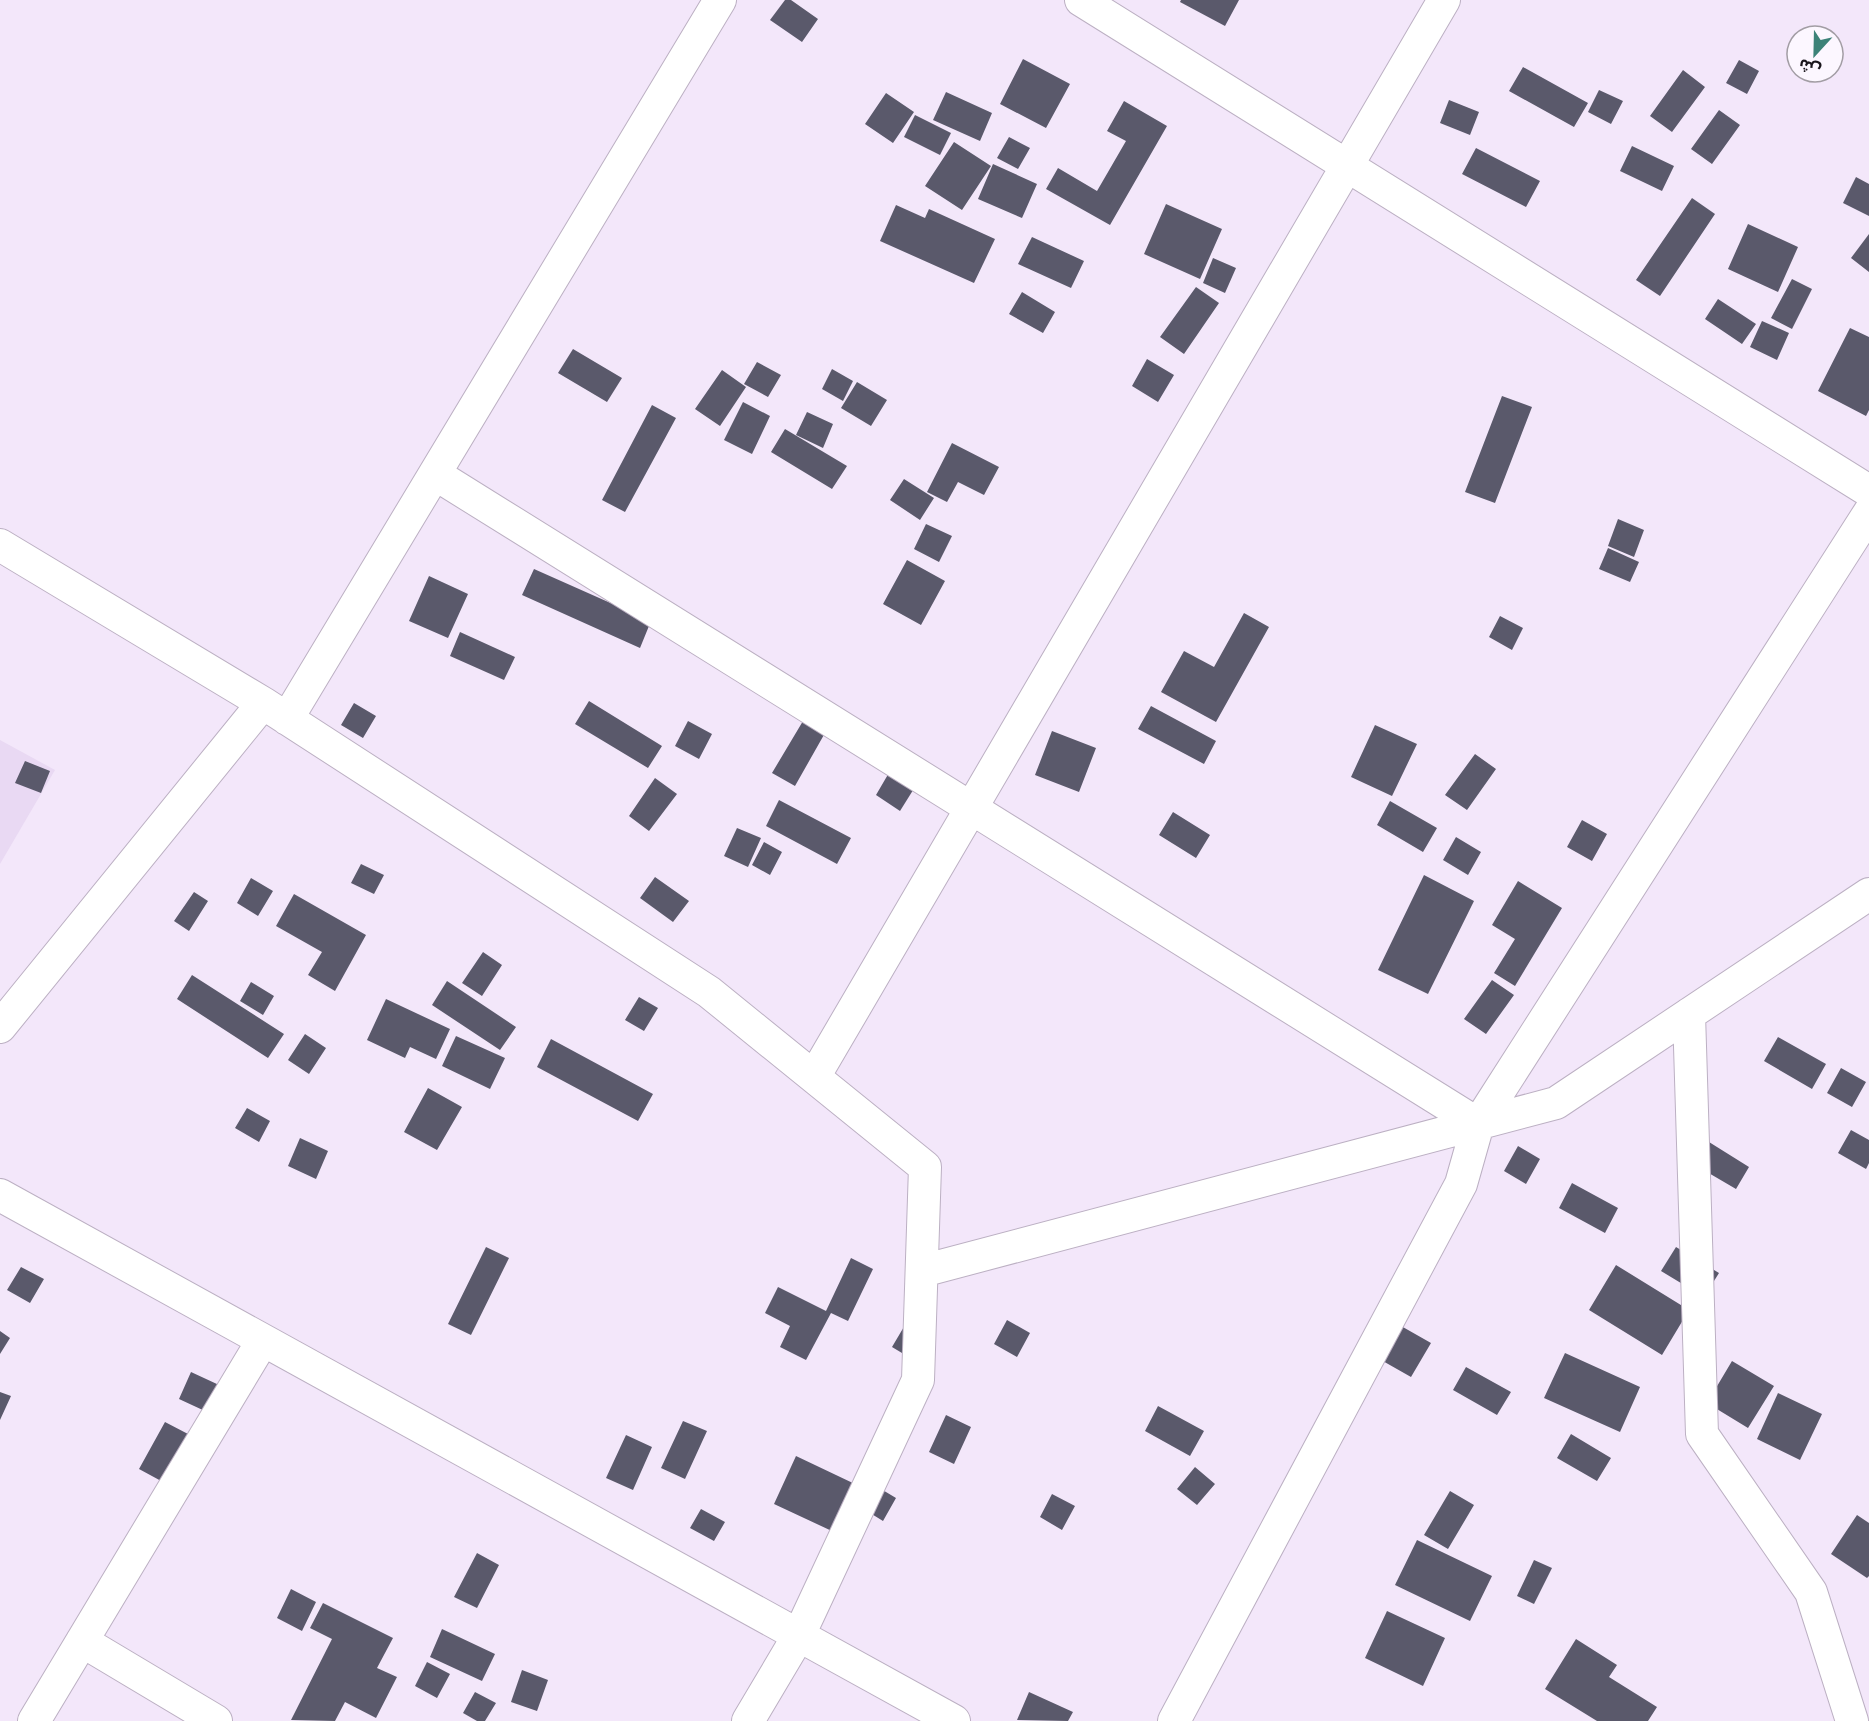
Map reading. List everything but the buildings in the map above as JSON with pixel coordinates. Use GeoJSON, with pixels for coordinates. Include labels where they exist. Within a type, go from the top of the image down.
{"type":"FeatureCollection","features":[{"type":"Feature","properties":{"kind":"street"},"geometry":{"type":"LineString","coordinates":[[0,1028],[275,711],[435,474],[720,0]]}},
{"type":"Feature","properties":{"kind":"street"},"geometry":{"type":"LineString","coordinates":[[1081,0],[1869,491]]}},
{"type":"Feature","properties":{"kind":"street"},"geometry":{"type":"LineString","coordinates":[[814,1077],[1444,0]]}},
{"type":"Feature","properties":{"kind":"street"},"geometry":{"type":"LineString","coordinates":[[435,474],[1478,1124]]}},
{"type":"Feature","properties":{"kind":"street"},"geometry":{"type":"LineString","coordinates":[[1174,1721],[1461,1184],[1478,1124],[1869,513]]}},
{"type":"Feature","properties":{"kind":"street"},"geometry":{"type":"LineString","coordinates":[[0,545],[275,711],[710,992],[925,1167],[918,1380],[799,1635],[748,1721]]}},
{"type":"Feature","properties":{"kind":"street"},"geometry":{"type":"LineString","coordinates":[[922,1271],[1556,1103],[1869,894]]}},
{"type":"Feature","properties":{"kind":"street"},"geometry":{"type":"LineString","coordinates":[[1689,1014],[1702,1434],[1811,1592],[1852,1721]]}},
{"type":"Feature","properties":{"kind":"street"},"geometry":{"type":"LineString","coordinates":[[0,1195],[954,1721]]}},
{"type":"Feature","properties":{"kind":"street"},"geometry":{"type":"LineString","coordinates":[[34,1721],[263,1340]]}},
{"type":"Feature","properties":{"kind":"street"},"geometry":{"type":"LineString","coordinates":[[82,1641],[216,1721]]}},
{"type":"Feature","properties":{"kind":"shaded area"},"geometry":{"type":"Polygon","coordinates":[[[0,740],[55,770],[0,864],[0,740]]]}}]}
